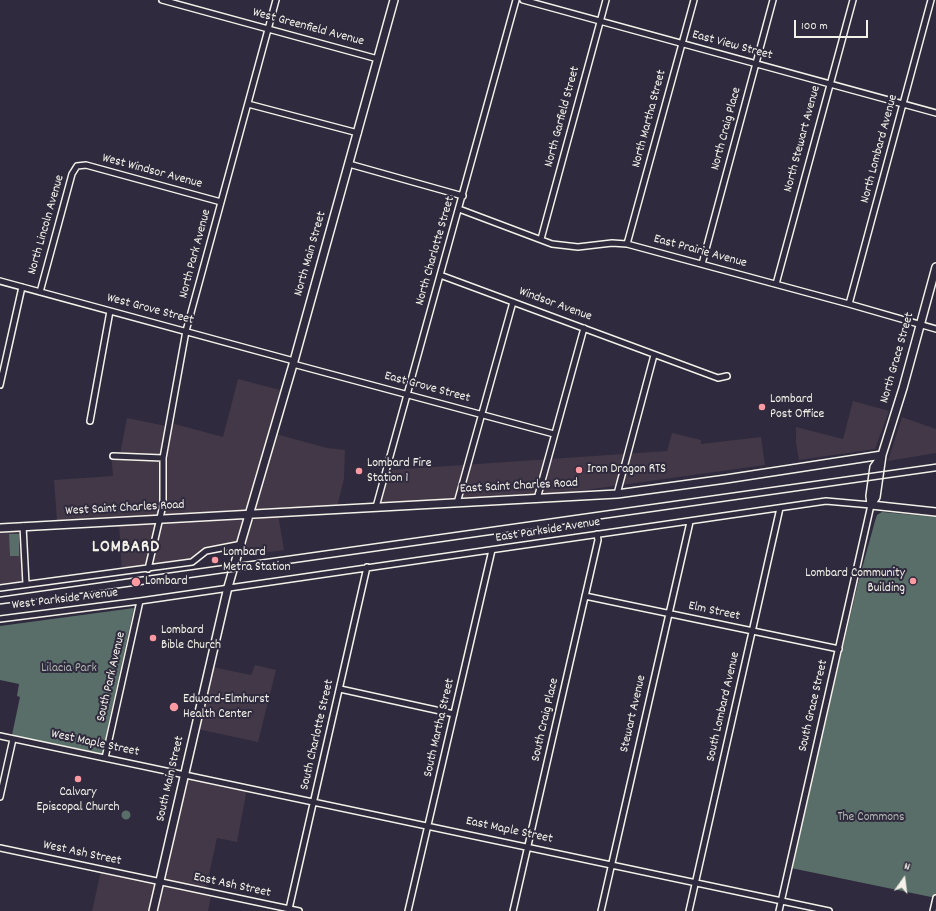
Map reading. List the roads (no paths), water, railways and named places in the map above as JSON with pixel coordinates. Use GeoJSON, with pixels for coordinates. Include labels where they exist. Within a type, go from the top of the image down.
{"type":"FeatureCollection","features":[{"type":"Feature","properties":{"kind":"main road","name":"North Main Street"},"geometry":{"type":"LineString","coordinates":[[251,514],[394,0]]}},
{"type":"Feature","properties":{"kind":"main road","name":"North Grace Street"},"geometry":{"type":"LineString","coordinates":[[871,506],[870,496],[874,467],[882,455],[921,324],[936,267]]}},
{"type":"Feature","properties":{"kind":"main road","name":"East Saint Charles Road"},"geometry":{"type":"LineString","coordinates":[[251,514],[617,494],[882,455]]}},
{"type":"Feature","properties":{"kind":"main road"},"geometry":{"type":"LineString","coordinates":[[871,506],[936,512]]}},
{"type":"Feature","properties":{"kind":"main road","name":"West Saint Charles Road"},"geometry":{"type":"LineString","coordinates":[[0,528],[251,514]]}},
{"type":"Feature","properties":{"kind":"main road","name":"South Main Street"},"geometry":{"type":"LineString","coordinates":[[153,911],[228,587],[251,514]]}},
{"type":"Feature","properties":{"kind":"street","name":"West Greenfield Avenue"},"geometry":{"type":"LineString","coordinates":[[162,0],[378,59]]}},
{"type":"Feature","properties":{"kind":"street","name":"North Park Avenue"},"geometry":{"type":"LineString","coordinates":[[159,519],[163,504],[163,458],[186,332],[276,0]]}},
{"type":"Feature","properties":{"kind":"street","name":"North Charlotte Street"},"geometry":{"type":"LineString","coordinates":[[376,507],[516,0]]}},
{"type":"Feature","properties":{"kind":"street","name":"East View Street"},"geometry":{"type":"LineString","coordinates":[[523,0],[936,113]]}},
{"type":"Feature","properties":{"kind":"street","name":"North Garfield Street"},"geometry":{"type":"LineString","coordinates":[[541,239],[606,0]]}},
{"type":"Feature","properties":{"kind":"street","name":"North Martha Street"},"geometry":{"type":"LineString","coordinates":[[627,244],[694,0]]}},
{"type":"Feature","properties":{"kind":"street","name":"North Craig Place"},"geometry":{"type":"LineString","coordinates":[[702,264],[773,0]]}},
{"type":"Feature","properties":{"kind":"street","name":"North Stewart Avenue"},"geometry":{"type":"LineString","coordinates":[[776,284],[853,0]]}},
{"type":"Feature","properties":{"kind":"street","name":"North Lombard Avenue"},"geometry":{"type":"LineString","coordinates":[[849,304],[931,0]]}},
{"type":"Feature","properties":{"kind":"street"},"geometry":{"type":"LineString","coordinates":[[248,104],[358,133]]}},
{"type":"Feature","properties":{"kind":"street"},"geometry":{"type":"LineString","coordinates":[[349,164],[462,196]]}},
{"type":"Feature","properties":{"kind":"street","name":"West Windsor Avenue"},"geometry":{"type":"LineString","coordinates":[[77,166],[86,166],[221,202]]}},
{"type":"Feature","properties":{"kind":"street","name":"North Lincoln Avenue"},"geometry":{"type":"LineString","coordinates":[[40,292],[72,174],[77,166]]}},
{"type":"Feature","properties":{"kind":"street","name":"East Prairie Avenue"},"geometry":{"type":"LineString","coordinates":[[459,209],[541,239],[569,246],[619,242],[936,329]]}},
{"type":"Feature","properties":{"kind":"street","name":"Windsor Avenue"},"geometry":{"type":"LineString","coordinates":[[440,276],[718,378],[728,376]]}},
{"type":"Feature","properties":{"kind":"street","name":"West Grove Street"},"geometry":{"type":"LineString","coordinates":[[0,281],[294,363]]}},
{"type":"Feature","properties":{"kind":"street","name":"North Lincoln Avenue"},"geometry":{"type":"LineString","coordinates":[[0,385],[22,287]]}},
{"type":"Feature","properties":{"kind":"street"},"geometry":{"type":"LineString","coordinates":[[457,503],[513,302]]}},
{"type":"Feature","properties":{"kind":"street"},"geometry":{"type":"LineString","coordinates":[[90,421],[110,311]]}},
{"type":"Feature","properties":{"kind":"street"},"geometry":{"type":"LineString","coordinates":[[536,499],[584,328]]}},
{"type":"Feature","properties":{"kind":"street"},"geometry":{"type":"LineString","coordinates":[[617,494],[654,355]]}},
{"type":"Feature","properties":{"kind":"street","name":"East Grove Street"},"geometry":{"type":"LineString","coordinates":[[294,363],[554,434]]}},
{"type":"Feature","properties":{"kind":"street"},"geometry":{"type":"LineString","coordinates":[[113,456],[163,458]]}},
{"type":"Feature","properties":{"kind":"street","name":"East Parkside Avenue"},"geometry":{"type":"LineString","coordinates":[[228,587],[690,522],[826,501],[871,506]]}},
{"type":"Feature","properties":{"kind":"street","name":"South Grace Street"},"geometry":{"type":"LineString","coordinates":[[779,911],[871,506]]}},
{"type":"Feature","properties":{"kind":"street","name":"South Lombard Avenue"},"geometry":{"type":"LineString","coordinates":[[689,911],[780,508]]}},
{"type":"Feature","properties":{"kind":"street"},"geometry":{"type":"LineString","coordinates":[[148,569],[159,519]]}},
{"type":"Feature","properties":{"kind":"street","name":"Stewart Avenue"},"geometry":{"type":"LineString","coordinates":[[601,911],[690,522]]}},
{"type":"Feature","properties":{"kind":"street"},"geometry":{"type":"LineString","coordinates":[[23,526],[26,584]]}},
{"type":"Feature","properties":{"kind":"street","name":"South Craig Place"},"geometry":{"type":"LineString","coordinates":[[513,911],[598,540],[597,534]]}},
{"type":"Feature","properties":{"kind":"street"},"geometry":{"type":"LineString","coordinates":[[0,588],[61,578],[148,569],[192,562],[212,549],[242,544]]}},
{"type":"Feature","properties":{"kind":"street","name":"South Martha Street"},"geometry":{"type":"LineString","coordinates":[[408,911],[492,550]]}},
{"type":"Feature","properties":{"kind":"street","name":"South Charlotte Street"},"geometry":{"type":"LineString","coordinates":[[289,909],[367,567]]}},
{"type":"Feature","properties":{"kind":"street","name":"West Parkside Avenue"},"geometry":{"type":"LineString","coordinates":[[0,619],[140,601],[228,587]]}},
{"type":"Feature","properties":{"kind":"street","name":"Elm Street"},"geometry":{"type":"LineString","coordinates":[[585,596],[838,649]]}},
{"type":"Feature","properties":{"kind":"street","name":"South Park Avenue"},"geometry":{"type":"LineString","coordinates":[[105,758],[140,601]]}},
{"type":"Feature","properties":{"kind":"street"},"geometry":{"type":"LineString","coordinates":[[340,689],[454,714]]}},
{"type":"Feature","properties":{"kind":"street","name":"West Maple Street"},"geometry":{"type":"LineString","coordinates":[[0,736],[184,774]]}},
{"type":"Feature","properties":{"kind":"street"},"geometry":{"type":"LineString","coordinates":[[0,797],[13,738]]}},
{"type":"Feature","properties":{"kind":"street","name":"East Maple Street"},"geometry":{"type":"LineString","coordinates":[[184,774],[829,911]]}},
{"type":"Feature","properties":{"kind":"street","name":"West Ash Street"},"geometry":{"type":"LineString","coordinates":[[0,848],[160,882]]}},
{"type":"Feature","properties":{"kind":"street","name":"East Ash Street"},"geometry":{"type":"LineString","coordinates":[[160,882],[299,911]]}},
{"type":"Feature","properties":{"kind":"street"},"geometry":{"type":"LineString","coordinates":[[933,911],[936,898]]}},
{"type":"Feature","properties":{"kind":"railway"},"geometry":{"type":"LineString","coordinates":[[0,597],[936,464]]}},
{"type":"Feature","properties":{"kind":"railway"},"geometry":{"type":"LineString","coordinates":[[0,604],[936,471]]}},
{"type":"Feature","properties":{"kind":"place","name":"Lombard Post Office"},"geometry":{"type":"Point","coordinates":[762,407]}},
{"type":"Feature","properties":{"kind":"place","name":"Iron Dragon RTS"},"geometry":{"type":"Point","coordinates":[579,470]}},
{"type":"Feature","properties":{"kind":"place","name":"Lombard Fire Station 1"},"geometry":{"type":"Point","coordinates":[359,471]}},
{"type":"Feature","properties":{"kind":"place","name":"Lombard Metra Station"},"geometry":{"type":"Point","coordinates":[215,560]}},
{"type":"Feature","properties":{"kind":"place","name":"Lombard Community Building"},"geometry":{"type":"Point","coordinates":[913,581]}},
{"type":"Feature","properties":{"kind":"place","name":"Lombard"},"geometry":{"type":"Point","coordinates":[136,582]}},
{"type":"Feature","properties":{"kind":"place","name":"Lombard Bible Church"},"geometry":{"type":"Point","coordinates":[153,638]}},
{"type":"Feature","properties":{"kind":"place","name":"Edward-Elmhurst Health Center"},"geometry":{"type":"Point","coordinates":[174,707]}},
{"type":"Feature","properties":{"kind":"place","name":"Calvary Episcopal Church"},"geometry":{"type":"Point","coordinates":[78,779]}},
{"type":"Feature","properties":{"kind":"district","name":"LOMBARD"},"geometry":{"type":"Point","coordinates":[126,549]}},
{"type":"Feature","properties":{"kind":"park label","name":"Lilacia Park"},"geometry":{"type":"Point","coordinates":[69,669]}},
{"type":"Feature","properties":{"kind":"park label","name":"The Commons"},"geometry":{"type":"Point","coordinates":[871,818]}}]}
